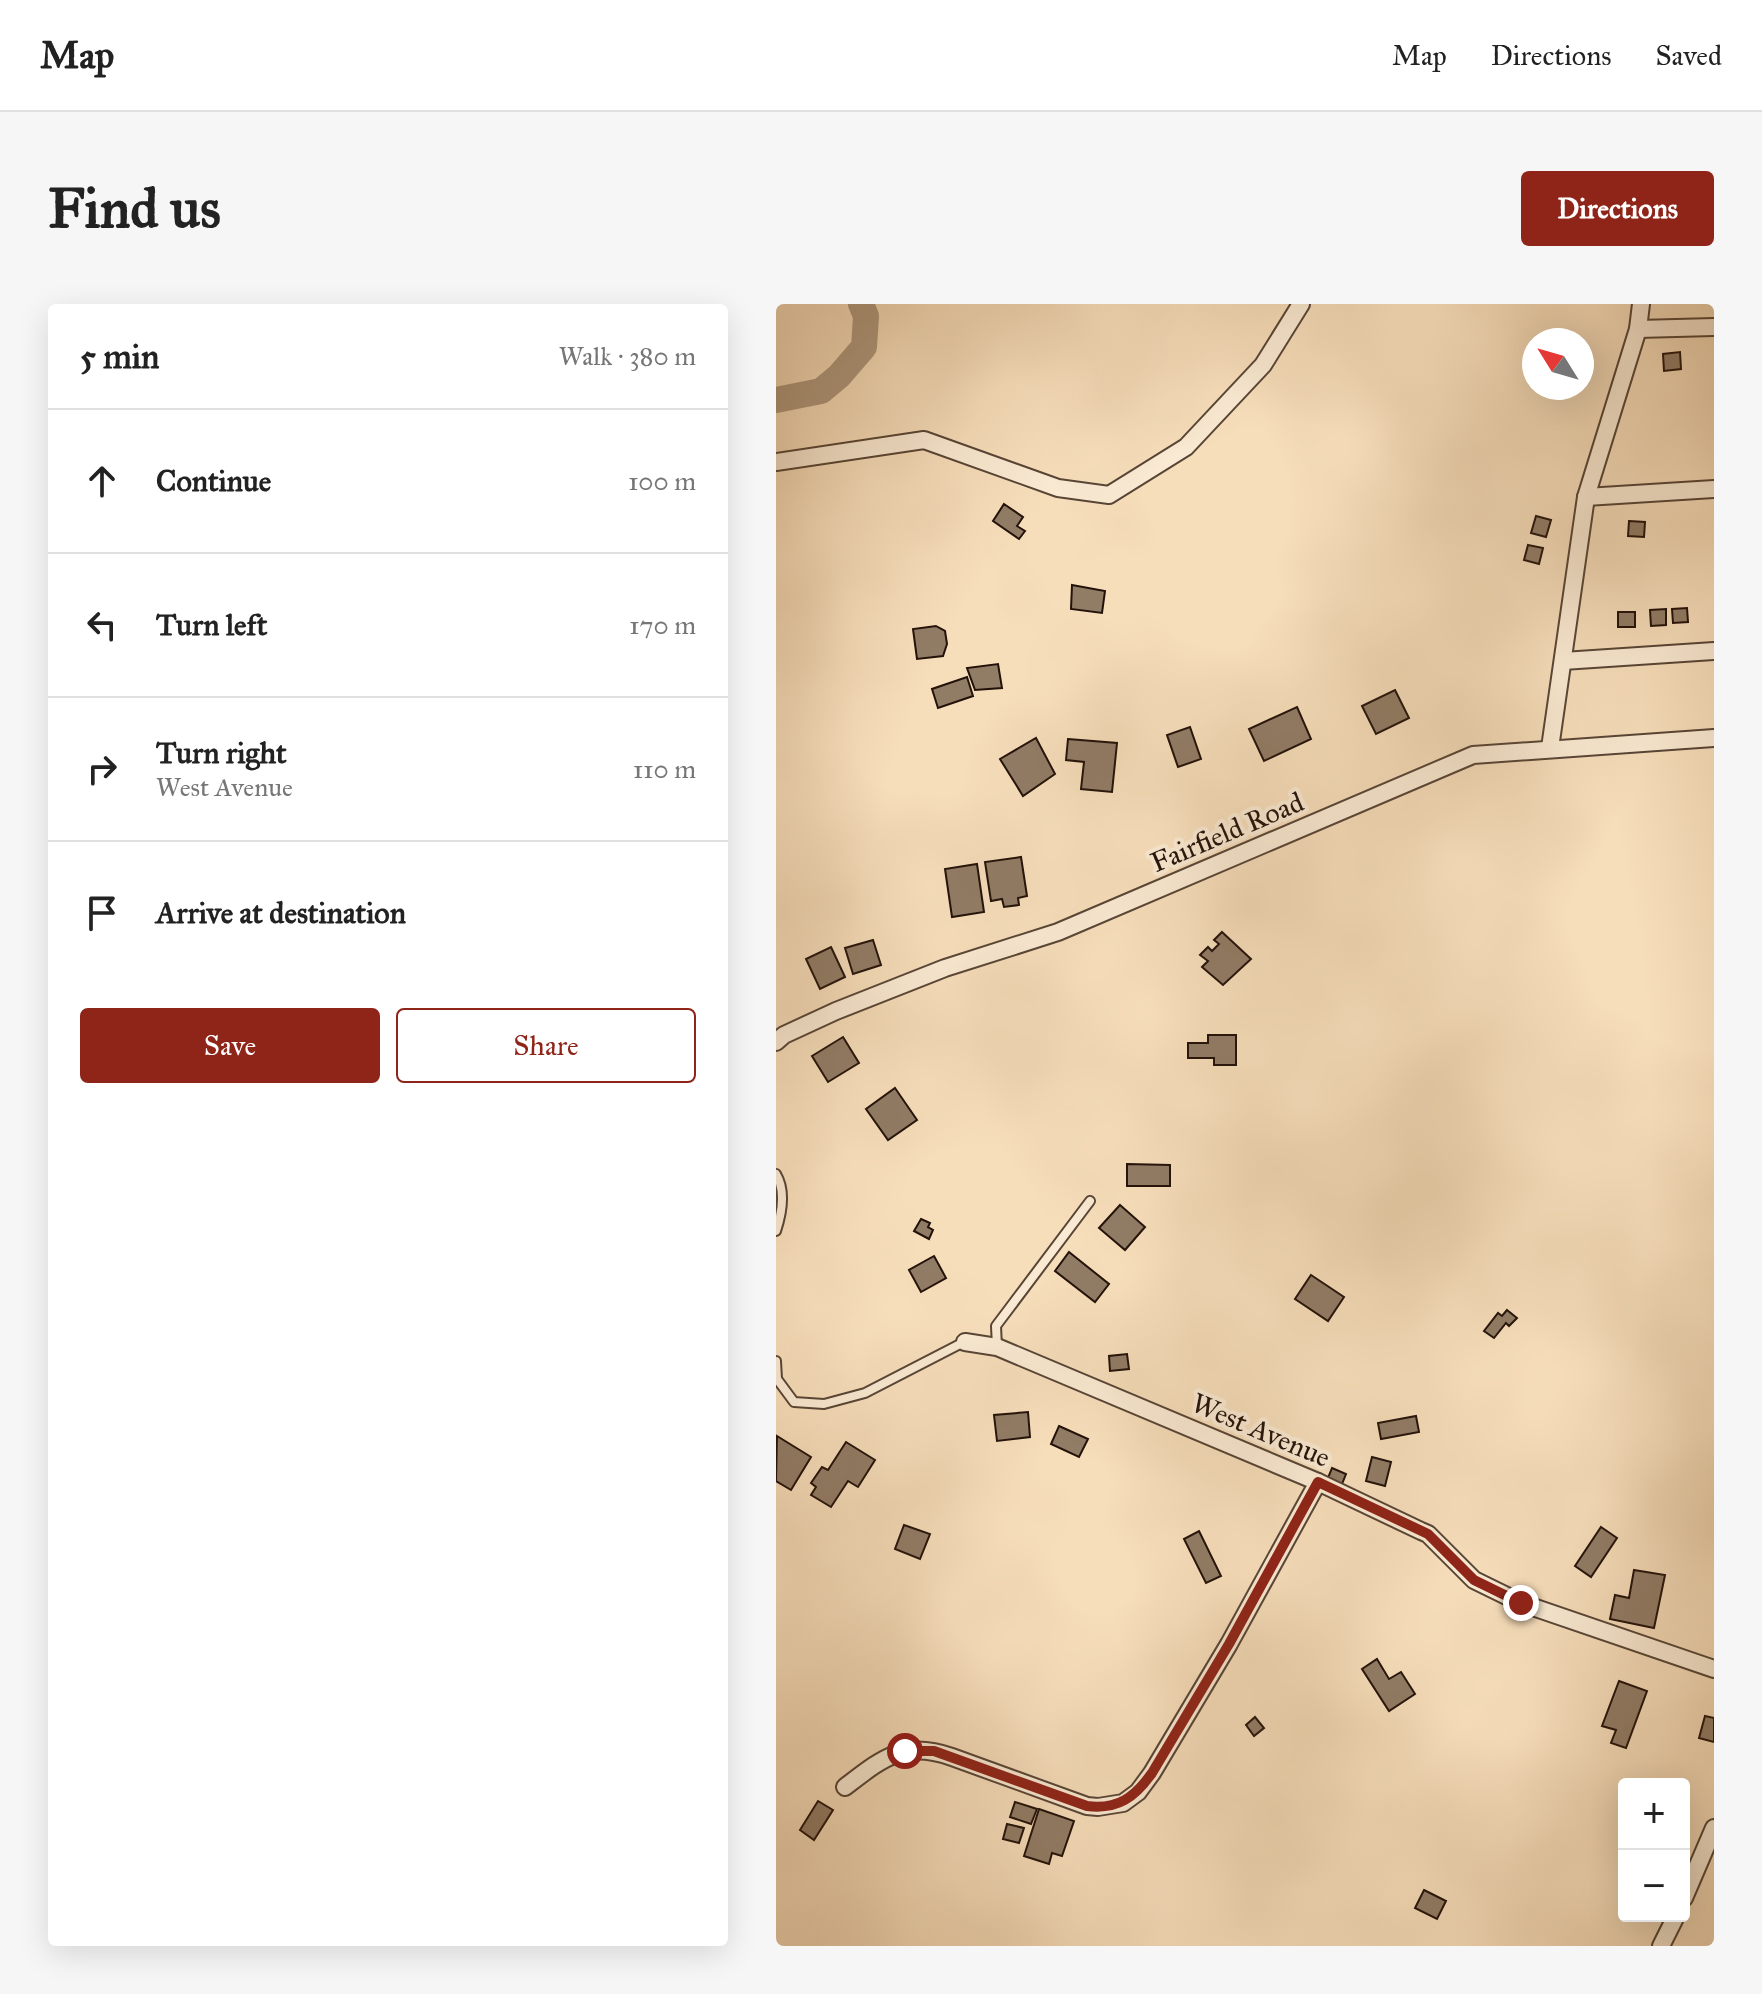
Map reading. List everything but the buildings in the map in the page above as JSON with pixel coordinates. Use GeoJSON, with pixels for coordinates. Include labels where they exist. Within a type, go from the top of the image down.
{"type":"FeatureCollection","features":[{"type":"Feature","properties":{"kind":"street"},"geometry":{"type":"LineString","coordinates":[[776,462],[924,440],[1058,488],[1109,495],[1186,447],[1263,365],[1301,304]]}},
{"type":"Feature","properties":{"kind":"street"},"geometry":{"type":"LineString","coordinates":[[1550,748],[1586,497],[1638,329],[1641,304]]}},
{"type":"Feature","properties":{"kind":"street"},"geometry":{"type":"LineString","coordinates":[[1638,329],[1714,327]]}},
{"type":"Feature","properties":{"kind":"street"},"geometry":{"type":"LineString","coordinates":[[1586,497],[1714,489]]}},
{"type":"Feature","properties":{"kind":"street"},"geometry":{"type":"LineString","coordinates":[[1563,661],[1714,651]]}},
{"type":"Feature","properties":{"kind":"street","name":"Fairfield Road"},"geometry":{"type":"LineString","coordinates":[[779,1035],[945,968],[1058,932],[1473,755],[1714,738]]}},
{"type":"Feature","properties":{"kind":"street","name":"West Avenue"},"geometry":{"type":"LineString","coordinates":[[965,1342],[997,1347],[1318,1482],[1428,1534],[1474,1580],[1521,1603],[1714,1669]]}},
{"type":"Feature","properties":{"kind":"street"},"geometry":{"type":"LineString","coordinates":[[845,1787],[892,1754],[918,1749],[943,1754],[1087,1806],[1123,1803],[1138,1792],[1160,1760],[1229,1644],[1318,1482]]}},
{"type":"Feature","properties":{"kind":"street"},"geometry":{"type":"LineString","coordinates":[[1690,1884],[1714,1828]]}},
{"type":"Feature","properties":{"kind":"street"},"geometry":{"type":"LineString","coordinates":[[1661,1946],[1673,1922]]}},
{"type":"Feature","properties":{"kind":"lane"},"geometry":{"type":"LineString","coordinates":[[776,1174],[780,1181],[782,1212],[776,1231]]}},
{"type":"Feature","properties":{"kind":"lane"},"geometry":{"type":"LineString","coordinates":[[997,1347],[996,1326],[1090,1201]]}},
{"type":"Feature","properties":{"kind":"lane"},"geometry":{"type":"LineString","coordinates":[[776,1361],[777,1379],[794,1402],[824,1404],[865,1393],[965,1342]]}},
{"type":"Feature","properties":{"kind":"waterway"},"geometry":{"type":"LineString","coordinates":[[776,400],[821,391],[839,376],[864,347],[866,316],[861,304]]}},
{"type":"Feature","properties":{"kind":"route"},"geometry":{"type":"LineString","coordinates":[[905,1751],[934,1751],[1087,1806],[1123,1803],[1138,1792],[1152,1773],[1229,1644],[1318,1482],[1428,1534],[1474,1580],[1521,1603]]}}]}
